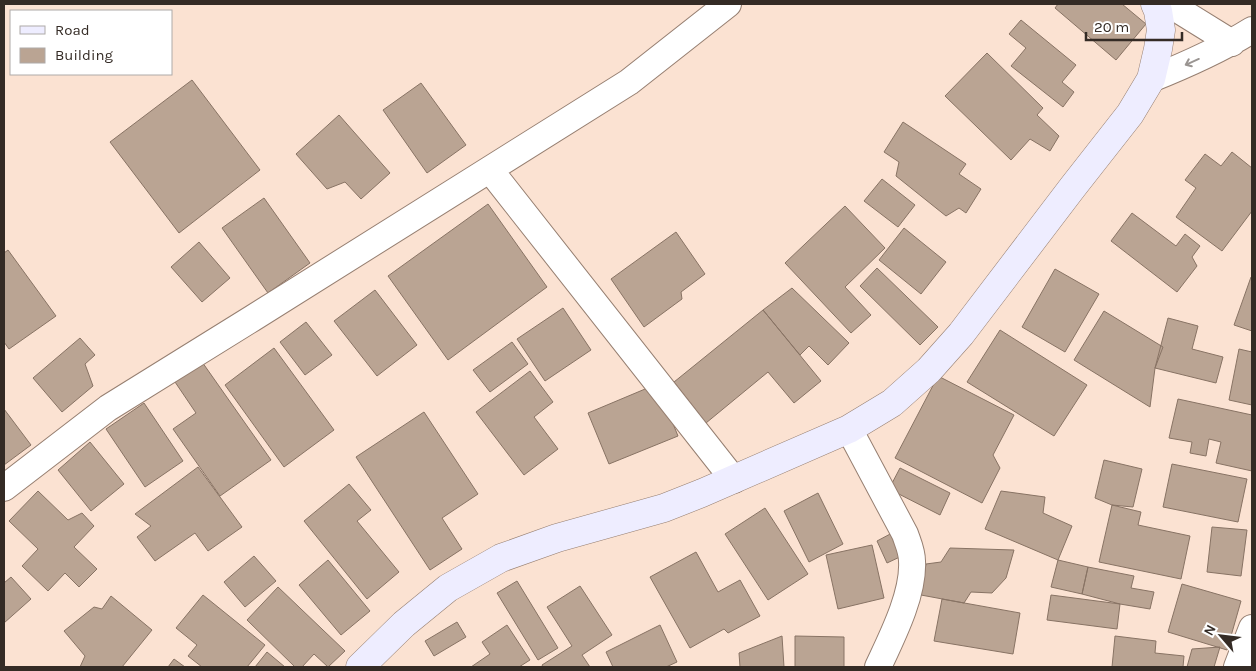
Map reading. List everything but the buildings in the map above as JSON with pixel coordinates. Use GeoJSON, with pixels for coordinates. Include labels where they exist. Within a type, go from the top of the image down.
{"type":"FeatureCollection","features":[{"type":"Feature","properties":{"kind":"street"},"geometry":{"type":"LineString","coordinates":[[4,488],[108,408],[629,82],[728,4]]}},
{"type":"Feature","properties":{"kind":"street"},"geometry":{"type":"LineString","coordinates":[[360,667],[404,624],[448,588],[501,558],[557,538],[664,508],[734,480],[849,428],[892,403],[929,370],[961,334],[1130,114],[1151,79],[1158,49],[1161,30],[1158,10],[1155,4]]}},
{"type":"Feature","properties":{"kind":"street"},"geometry":{"type":"LineString","coordinates":[[1169,4],[1242,36]]}},
{"type":"Feature","properties":{"kind":"street"},"geometry":{"type":"LineString","coordinates":[[1151,79],[1195,61],[1242,36]]}},
{"type":"Feature","properties":{"kind":"street"},"geometry":{"type":"LineString","coordinates":[[490,170],[734,480]]}},
{"type":"Feature","properties":{"kind":"street"},"geometry":{"type":"LineString","coordinates":[[849,428],[905,534],[912,561],[905,605],[878,667]]}},
{"type":"Feature","properties":{"kind":"street"},"geometry":{"type":"LineString","coordinates":[[1237,667],[1252,628]]}}]}
